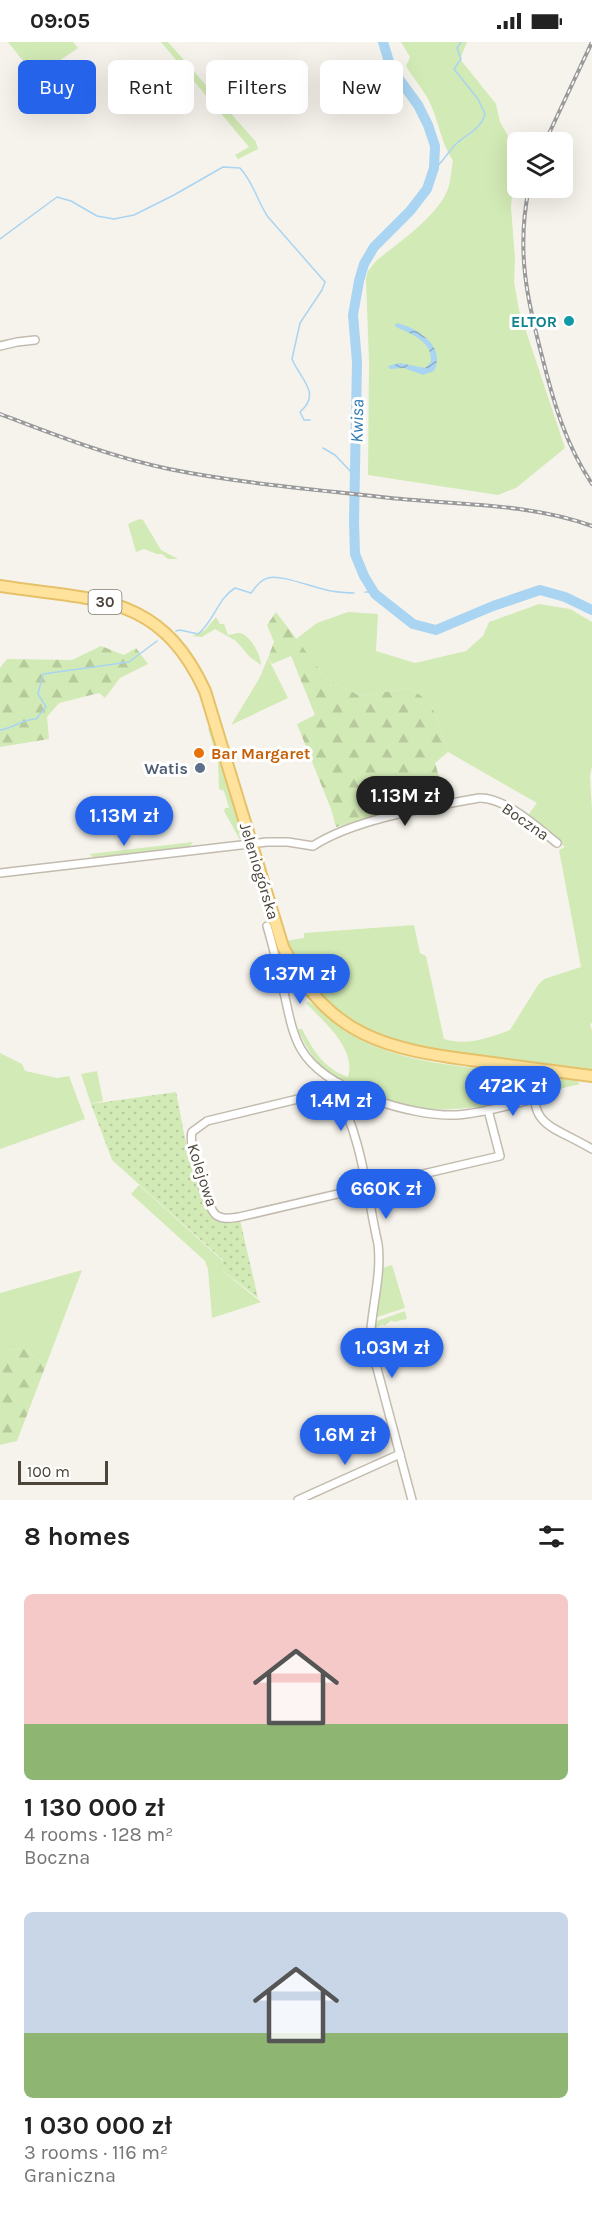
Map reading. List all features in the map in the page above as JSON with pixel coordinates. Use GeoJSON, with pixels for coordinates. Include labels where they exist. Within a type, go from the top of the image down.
{"type":"FeatureCollection","features":[{"type":"Feature","properties":{"kind":"main road","name":"Jeleniogórska"},"geometry":{"type":"LineString","coordinates":[[0,586],[90,598],[116,604],[154,623],[180,648],[190,661],[205,691],[225,751],[278,933],[292,963],[313,994],[344,1022],[381,1042],[411,1052],[592,1076]]}},
{"type":"Feature","properties":{"kind":"street"},"geometry":{"type":"LineString","coordinates":[[0,346],[35,340]]}},
{"type":"Feature","properties":{"kind":"street","name":"Boczna"},"geometry":{"type":"LineString","coordinates":[[0,873],[251,844],[288,842],[313,846],[353,827],[433,807],[484,798],[507,806],[557,843]]}},
{"type":"Feature","properties":{"kind":"street","name":"Jeleniogórska"},"geometry":{"type":"LineString","coordinates":[[267,926],[293,1029],[300,1047],[312,1064],[337,1086],[421,1112],[456,1115],[533,1099]]}},
{"type":"Feature","properties":{"kind":"street"},"geometry":{"type":"LineString","coordinates":[[536,1068],[533,1099],[538,1114],[545,1123],[592,1149]]}},
{"type":"Feature","properties":{"kind":"street"},"geometry":{"type":"LineString","coordinates":[[337,1086],[347,1109],[380,1258],[370,1320],[370,1342],[412,1500]]}},
{"type":"Feature","properties":{"kind":"street","name":"Kolejowa"},"geometry":{"type":"LineString","coordinates":[[337,1086],[207,1121],[192,1132],[190,1138],[204,1190],[213,1212],[218,1217],[239,1217],[500,1156],[488,1110]]}},
{"type":"Feature","properties":{"kind":"street"},"geometry":{"type":"LineString","coordinates":[[298,1500],[400,1454]]}},
{"type":"Feature","properties":{"kind":"green space"},"geometry":{"type":"Polygon","coordinates":[[[8,42],[73,42],[78,48],[61,60],[22,60],[8,42]]]}},
{"type":"Feature","properties":{"kind":"green space"},"geometry":{"type":"Polygon","coordinates":[[[161,42],[168,42],[184,60],[176,60],[161,42]]]}},
{"type":"Feature","properties":{"kind":"green space"},"geometry":{"type":"Polygon","coordinates":[[[401,42],[467,42],[460,59],[496,104],[500,122],[507,134],[507,198],[512,198],[514,282],[519,310],[565,448],[516,488],[498,495],[368,475],[369,362],[366,279],[368,271],[376,261],[436,209],[448,189],[453,161],[430,103],[406,66],[410,57],[401,42]]]}},
{"type":"Feature","properties":{"kind":"green space"},"geometry":{"type":"Polygon","coordinates":[[[194,72],[206,85],[206,96],[194,81],[194,72]]]}},
{"type":"Feature","properties":{"kind":"green space"},"geometry":{"type":"Polygon","coordinates":[[[221,114],[231,114],[256,142],[258,149],[238,159],[235,155],[249,147],[221,114]]]}},
{"type":"Feature","properties":{"kind":"green space"},"geometry":{"type":"Polygon","coordinates":[[[139,519],[143,520],[161,550],[178,559],[168,559],[162,554],[144,549],[136,552],[128,524],[139,519]]]}},
{"type":"Feature","properties":{"kind":"green space"},"geometry":{"type":"Polygon","coordinates":[[[539,604],[570,609],[592,622],[592,766],[590,776],[592,1023],[590,1024],[592,1072],[408,1046],[373,1035],[344,1017],[309,984],[285,941],[304,938],[304,933],[414,925],[420,953],[426,956],[444,1039],[461,1042],[494,1036],[510,1030],[544,979],[581,967],[559,850],[565,847],[526,818],[537,803],[448,752],[431,703],[410,688],[360,696],[326,678],[296,639],[317,623],[348,612],[378,614],[376,651],[415,663],[466,651],[483,636],[489,622],[539,604]]]}},
{"type":"Feature","properties":{"kind":"green space"},"geometry":{"type":"Polygon","coordinates":[[[276,612],[326,678],[360,696],[410,688],[431,703],[448,752],[435,763],[446,800],[336,827],[297,724],[315,715],[291,656],[272,664],[268,658],[274,642],[267,625],[276,612]]]}},
{"type":"Feature","properties":{"kind":"green space"},"geometry":{"type":"Polygon","coordinates":[[[216,617],[220,624],[224,624],[228,635],[243,634],[251,641],[261,665],[250,657],[236,641],[215,629],[202,637],[192,636],[205,630],[216,617]]]}},
{"type":"Feature","properties":{"kind":"green space"},"geometry":{"type":"Polygon","coordinates":[[[101,646],[124,655],[136,648],[148,664],[120,678],[105,698],[99,693],[59,703],[47,717],[49,739],[0,747],[0,668],[7,659],[72,660],[101,646]]]}},
{"type":"Feature","properties":{"kind":"green space"},"geometry":{"type":"Polygon","coordinates":[[[268,658],[288,698],[231,725],[259,679],[268,658]]]}},
{"type":"Feature","properties":{"kind":"green space"},"geometry":{"type":"Polygon","coordinates":[[[211,724],[244,831],[240,840],[224,811],[225,808],[229,808],[224,791],[219,789],[218,760],[208,729],[211,724]]]}},
{"type":"Feature","properties":{"kind":"green space"},"geometry":{"type":"Polygon","coordinates":[[[193,842],[188,849],[95,860],[90,854],[193,842]]]}},
{"type":"Feature","properties":{"kind":"green space"},"geometry":{"type":"Polygon","coordinates":[[[309,1001],[341,1028],[383,1050],[429,1062],[524,1074],[528,1079],[527,1086],[522,1094],[511,1100],[479,1107],[444,1109],[420,1108],[369,1093],[333,1074],[319,1063],[308,1049],[297,1029],[302,1029],[326,1064],[348,1077],[348,1056],[343,1046],[337,1036],[306,1003],[309,1001]]]}},
{"type":"Feature","properties":{"kind":"green space"},"geometry":{"type":"Polygon","coordinates":[[[0,1053],[22,1064],[25,1071],[57,1078],[69,1076],[85,1119],[0,1149],[0,1053]]]}},
{"type":"Feature","properties":{"kind":"green space"},"geometry":{"type":"Polygon","coordinates":[[[97,1071],[103,1101],[91,1104],[81,1074],[97,1071]]]}},
{"type":"Feature","properties":{"kind":"green space"},"geometry":{"type":"Polygon","coordinates":[[[545,1077],[576,1080],[580,1084],[539,1094],[539,1083],[545,1077]]]}},
{"type":"Feature","properties":{"kind":"green space"},"geometry":{"type":"Polygon","coordinates":[[[176,1092],[197,1181],[212,1212],[224,1222],[240,1220],[258,1298],[218,1267],[223,1260],[112,1160],[91,1104],[176,1092]]]}},
{"type":"Feature","properties":{"kind":"green space"},"geometry":{"type":"Polygon","coordinates":[[[139,1185],[223,1261],[218,1267],[261,1302],[212,1318],[208,1269],[205,1261],[131,1194],[139,1185]]]}},
{"type":"Feature","properties":{"kind":"green space"},"geometry":{"type":"Polygon","coordinates":[[[392,1265],[405,1308],[374,1318],[383,1268],[392,1265]]]}},
{"type":"Feature","properties":{"kind":"green space"},"geometry":{"type":"Polygon","coordinates":[[[82,1270],[46,1365],[23,1348],[9,1350],[0,1355],[0,1293],[82,1270]]]}},
{"type":"Feature","properties":{"kind":"green space"},"geometry":{"type":"Polygon","coordinates":[[[405,1311],[407,1319],[393,1322],[392,1320],[384,1326],[383,1324],[377,1327],[385,1338],[392,1335],[393,1340],[376,1347],[374,1322],[405,1311]]]}},
{"type":"Feature","properties":{"kind":"green space"},"geometry":{"type":"Polygon","coordinates":[[[23,1348],[46,1365],[17,1441],[0,1445],[0,1355],[9,1350],[23,1348]]]}},
{"type":"Feature","properties":{"kind":"water"},"geometry":{"type":"Polygon","coordinates":[[[396,323],[413,329],[433,346],[437,362],[434,371],[423,375],[404,368],[390,369],[388,366],[400,363],[425,368],[431,362],[431,355],[425,344],[416,336],[395,326],[396,323]]]}},
{"type":"Feature","properties":{"kind":"waterway","name":"Kwisa"},"geometry":{"type":"LineString","coordinates":[[383,42],[391,68],[418,105],[428,125],[435,146],[434,168],[427,189],[410,211],[374,247],[364,264],[359,281],[353,315],[357,362],[355,554],[375,594],[413,624],[436,630],[493,606],[540,590],[565,597],[592,610]]}},
{"type":"Feature","properties":{"kind":"waterway"},"geometry":{"type":"LineString","coordinates":[[434,168],[458,142],[480,124],[485,114],[478,99],[454,69],[461,59],[457,48],[461,42]]}},
{"type":"Feature","properties":{"kind":"waterway"},"geometry":{"type":"LineString","coordinates":[[0,239],[57,197],[71,201],[97,216],[114,219],[134,215],[223,167],[240,168],[249,180],[268,217],[325,282],[300,323],[292,359],[309,392],[309,399],[300,412],[304,420],[310,420]]}},
{"type":"Feature","properties":{"kind":"waterway"},"geometry":{"type":"LineString","coordinates":[[323,448],[335,455],[355,476]]}},
{"type":"Feature","properties":{"kind":"waterway"},"geometry":{"type":"LineString","coordinates":[[176,631],[198,634],[224,598],[235,588],[251,593],[260,582],[268,578],[281,578],[331,591],[354,593]]}},
{"type":"Feature","properties":{"kind":"waterway","name":"Kwisa"},"geometry":{"type":"LineString","coordinates":[[365,592],[374,592]]}},
{"type":"Feature","properties":{"kind":"waterway"},"geometry":{"type":"LineString","coordinates":[[0,730],[36,719],[46,707],[38,694],[43,674],[129,662],[157,641]]}},
{"type":"Feature","properties":{"kind":"railway"},"geometry":{"type":"LineString","coordinates":[[550,132],[592,42]]}},
{"type":"Feature","properties":{"kind":"railway"},"geometry":{"type":"LineString","coordinates":[[527,198],[523,254],[532,317],[562,424],[592,484]]}},
{"type":"Feature","properties":{"kind":"railway"},"geometry":{"type":"LineString","coordinates":[[0,414],[105,452],[169,469],[221,478],[407,500],[514,508],[541,512],[592,526]]}},
{"type":"Feature","properties":{"kind":"place","name":"ELTOR"},"geometry":{"type":"Point","coordinates":[569,321]}},
{"type":"Feature","properties":{"kind":"place","name":"Bar Margaret"},"geometry":{"type":"Point","coordinates":[199,753]}},
{"type":"Feature","properties":{"kind":"place","name":"Watis"},"geometry":{"type":"Point","coordinates":[200,768]}}]}
